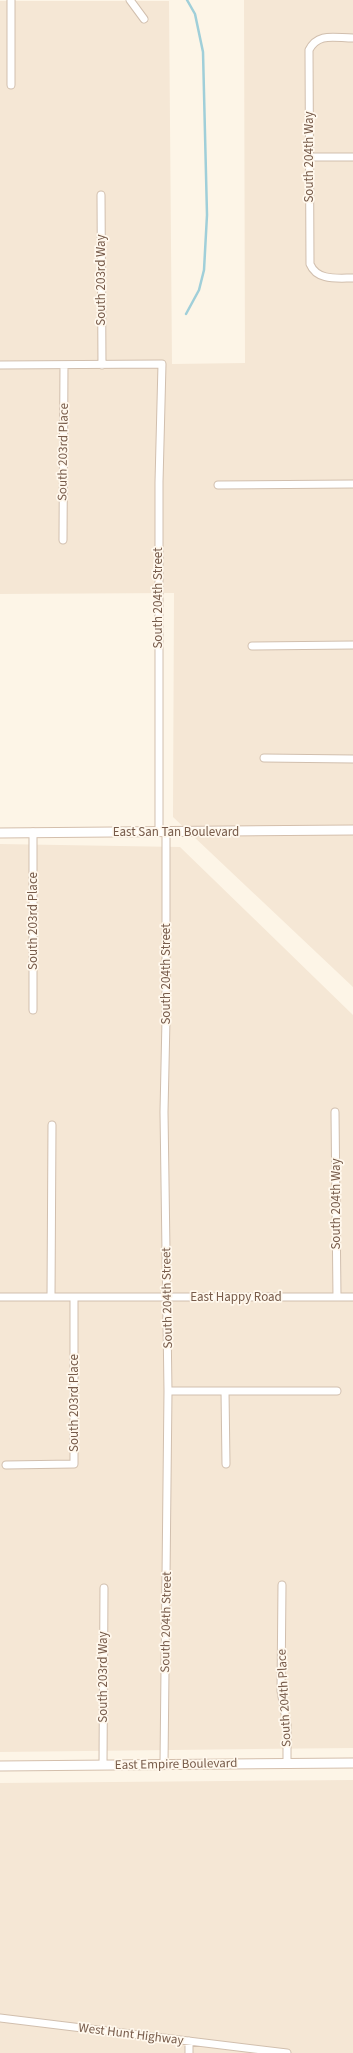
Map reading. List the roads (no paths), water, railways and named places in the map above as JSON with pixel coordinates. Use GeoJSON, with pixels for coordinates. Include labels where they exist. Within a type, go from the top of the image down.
{"type":"FeatureCollection","features":[{"type":"Feature","properties":{"kind":"main road","name":"East San Tan Boulevard"},"geometry":{"type":"LineString","coordinates":[[0,833],[353,830]]}},
{"type":"Feature","properties":{"kind":"main road","name":"East Empire Boulevard"},"geometry":{"type":"LineString","coordinates":[[0,1766],[353,1763]]}},
{"type":"Feature","properties":{"kind":"street"},"geometry":{"type":"LineString","coordinates":[[11,0],[11,85]]}},
{"type":"Feature","properties":{"kind":"street"},"geometry":{"type":"LineString","coordinates":[[130,0],[144,19]]}},
{"type":"Feature","properties":{"kind":"street","name":"South 204th Way"},"geometry":{"type":"LineString","coordinates":[[353,38],[321,38],[312,44],[308,50],[310,264],[313,271],[329,278],[353,278]]}},
{"type":"Feature","properties":{"kind":"street"},"geometry":{"type":"LineString","coordinates":[[309,157],[353,157]]}},
{"type":"Feature","properties":{"kind":"street","name":"South 203rd Way"},"geometry":{"type":"LineString","coordinates":[[101,195],[102,365]]}},
{"type":"Feature","properties":{"kind":"street","name":"South 204th Street"},"geometry":{"type":"LineString","coordinates":[[102,365],[162,364],[158,482],[166,1019],[164,1112],[168,1391],[164,1764]]}},
{"type":"Feature","properties":{"kind":"street"},"geometry":{"type":"LineString","coordinates":[[0,365],[102,365]]}},
{"type":"Feature","properties":{"kind":"street","name":"South 203rd Place"},"geometry":{"type":"LineString","coordinates":[[62,540],[64,365]]}},
{"type":"Feature","properties":{"kind":"street"},"geometry":{"type":"LineString","coordinates":[[218,485],[353,484]]}},
{"type":"Feature","properties":{"kind":"street"},"geometry":{"type":"LineString","coordinates":[[252,646],[353,645]]}},
{"type":"Feature","properties":{"kind":"street"},"geometry":{"type":"LineString","coordinates":[[264,758],[353,759]]}},
{"type":"Feature","properties":{"kind":"street","name":"South 203rd Place"},"geometry":{"type":"LineString","coordinates":[[33,832],[33,1010]]}},
{"type":"Feature","properties":{"kind":"street","name":"South 204th Way"},"geometry":{"type":"LineString","coordinates":[[335,1112],[337,1297]]}},
{"type":"Feature","properties":{"kind":"street"},"geometry":{"type":"LineString","coordinates":[[51,1297],[52,1125]]}},
{"type":"Feature","properties":{"kind":"street","name":"East Happy Road"},"geometry":{"type":"LineString","coordinates":[[0,1297],[353,1297]]}},
{"type":"Feature","properties":{"kind":"street","name":"South 203rd Place"},"geometry":{"type":"LineString","coordinates":[[6,1465],[74,1464],[74,1297]]}},
{"type":"Feature","properties":{"kind":"street"},"geometry":{"type":"LineString","coordinates":[[168,1391],[338,1391]]}},
{"type":"Feature","properties":{"kind":"street"},"geometry":{"type":"LineString","coordinates":[[225,1391],[226,1464]]}},
{"type":"Feature","properties":{"kind":"street","name":"South 204th Place"},"geometry":{"type":"LineString","coordinates":[[282,1585],[282,1690],[287,1724],[287,1763]]}},
{"type":"Feature","properties":{"kind":"street","name":"South 203rd Way"},"geometry":{"type":"LineString","coordinates":[[103,1765],[104,1588]]}},
{"type":"Feature","properties":{"kind":"street","name":"West Hunt Highway"},"geometry":{"type":"LineString","coordinates":[[0,2018],[287,2053]]}},
{"type":"Feature","properties":{"kind":"street"},"geometry":{"type":"LineString","coordinates":[[189,2041],[189,2053]]}},
{"type":"Feature","properties":{"kind":"waterway"},"geometry":{"type":"LineString","coordinates":[[186,314],[199,290],[204,270],[207,215],[203,52],[195,14],[187,0]]}}]}
